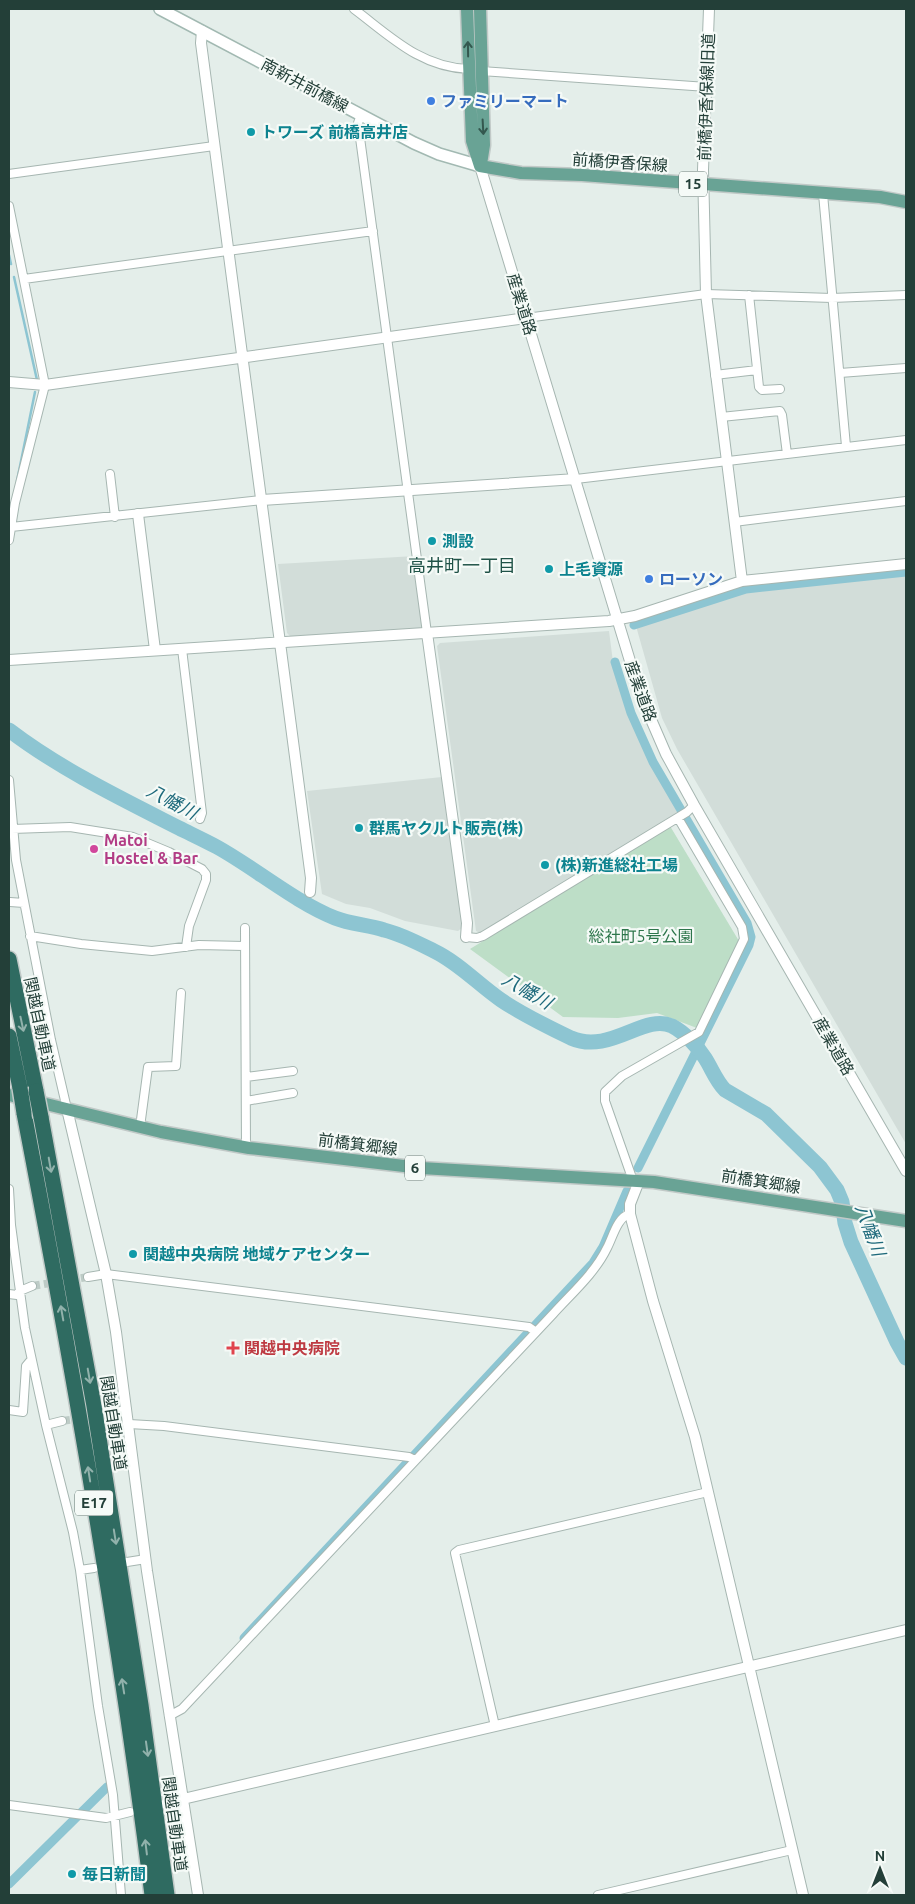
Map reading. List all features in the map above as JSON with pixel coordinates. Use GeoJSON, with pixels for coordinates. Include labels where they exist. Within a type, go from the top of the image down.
{"type":"FeatureCollection","features":[{"type":"Feature","properties":{"kind":"highway","name":"関越自動車道"},"geometry":{"type":"LineString","coordinates":[[9,959],[41,1117],[97,1425],[141,1705],[167,1895]]}},
{"type":"Feature","properties":{"kind":"highway","name":"関越自動車道"},"geometry":{"type":"LineString","coordinates":[[9,1036],[14,1092],[24,1113],[80,1417],[126,1708],[152,1895]]}},
{"type":"Feature","properties":{"kind":"main road","name":"南新井前橋線"},"geometry":{"type":"LineString","coordinates":[[160,9],[426,149],[480,166]]}},
{"type":"Feature","properties":{"kind":"main road"},"geometry":{"type":"LineString","coordinates":[[467,9],[484,145],[480,166]]}},
{"type":"Feature","properties":{"kind":"main road"},"geometry":{"type":"LineString","coordinates":[[474,70],[480,9]]}},
{"type":"Feature","properties":{"kind":"main road","name":"前橋伊香保線"},"geometry":{"type":"LineString","coordinates":[[480,166],[521,173],[582,175],[889,198],[906,202]]}},
{"type":"Feature","properties":{"kind":"main road","name":"前橋箕郷線"},"geometry":{"type":"LineString","coordinates":[[14,1092],[67,1109],[140,1127],[246,1148],[421,1168],[635,1180],[707,1189],[906,1221]]}},
{"type":"Feature","properties":{"kind":"street"},"geometry":{"type":"LineString","coordinates":[[354,9],[401,45],[422,58],[446,67],[707,87]]}},
{"type":"Feature","properties":{"kind":"street","name":"前橋伊香保線旧道"},"geometry":{"type":"LineString","coordinates":[[709,9],[703,185],[706,294],[742,582]]}},
{"type":"Feature","properties":{"kind":"street"},"geometry":{"type":"LineString","coordinates":[[202,31],[201,43],[214,146],[312,878],[310,892]]}},
{"type":"Feature","properties":{"kind":"street"},"geometry":{"type":"LineString","coordinates":[[361,115],[358,123],[467,923],[466,937],[477,938],[483,936],[678,818],[694,805]]}},
{"type":"Feature","properties":{"kind":"street"},"geometry":{"type":"LineString","coordinates":[[9,174],[214,146]]}},
{"type":"Feature","properties":{"kind":"street","name":"産業道路"},"geometry":{"type":"LineString","coordinates":[[480,166],[640,694],[666,754],[694,805],[906,1171]]}},
{"type":"Feature","properties":{"kind":"street"},"geometry":{"type":"LineString","coordinates":[[823,194],[846,446]]}},
{"type":"Feature","properties":{"kind":"street"},"geometry":{"type":"LineString","coordinates":[[9,206],[45,385],[15,503],[9,540]]}},
{"type":"Feature","properties":{"kind":"street"},"geometry":{"type":"LineString","coordinates":[[24,279],[373,231]]}},
{"type":"Feature","properties":{"kind":"street"},"geometry":{"type":"LineString","coordinates":[[9,382],[45,385],[706,294],[832,298],[906,296]]}},
{"type":"Feature","properties":{"kind":"street"},"geometry":{"type":"LineString","coordinates":[[749,295],[759,386],[762,390],[780,389]]}},
{"type":"Feature","properties":{"kind":"street"},"geometry":{"type":"LineString","coordinates":[[840,373],[906,368]]}},
{"type":"Feature","properties":{"kind":"street"},"geometry":{"type":"LineString","coordinates":[[716,375],[757,370]]}},
{"type":"Feature","properties":{"kind":"street"},"geometry":{"type":"LineString","coordinates":[[721,417],[782,412],[787,454]]}},
{"type":"Feature","properties":{"kind":"street"},"geometry":{"type":"LineString","coordinates":[[11,527],[262,500],[576,479],[906,440]]}},
{"type":"Feature","properties":{"kind":"street"},"geometry":{"type":"LineString","coordinates":[[110,474],[116,517]]}},
{"type":"Feature","properties":{"kind":"street"},"geometry":{"type":"LineString","coordinates":[[734,522],[906,501]]}},
{"type":"Feature","properties":{"kind":"street"},"geometry":{"type":"LineString","coordinates":[[138,514],[155,650]]}},
{"type":"Feature","properties":{"kind":"street"},"geometry":{"type":"LineString","coordinates":[[9,660],[618,620],[742,582],[906,564]]}},
{"type":"Feature","properties":{"kind":"street"},"geometry":{"type":"LineString","coordinates":[[182,649],[202,814],[200,819]]}},
{"type":"Feature","properties":{"kind":"street"},"geometry":{"type":"LineString","coordinates":[[9,780],[16,860],[30,936],[67,1109],[106,1274],[116,1332],[146,1559],[198,1895]]}},
{"type":"Feature","properties":{"kind":"street"},"geometry":{"type":"LineString","coordinates":[[678,818],[742,927],[744,935],[742,943],[701,1028],[694,1035],[622,1076],[605,1092],[605,1100],[630,1175],[635,1180],[630,1214],[652,1301],[690,1418],[802,1895]]}},
{"type":"Feature","properties":{"kind":"street"},"geometry":{"type":"LineString","coordinates":[[12,829],[70,827],[133,837],[169,852],[202,870],[206,874],[206,880],[189,926],[186,947]]}},
{"type":"Feature","properties":{"kind":"street"},"geometry":{"type":"LineString","coordinates":[[10,902],[24,903]]}},
{"type":"Feature","properties":{"kind":"street"},"geometry":{"type":"LineString","coordinates":[[245,928],[246,1148]]}},
{"type":"Feature","properties":{"kind":"street"},"geometry":{"type":"LineString","coordinates":[[30,936],[81,944],[145,950],[244,946]]}},
{"type":"Feature","properties":{"kind":"street"},"geometry":{"type":"LineString","coordinates":[[140,1127],[148,1067],[176,1066],[181,992]]}},
{"type":"Feature","properties":{"kind":"street"},"geometry":{"type":"LineString","coordinates":[[246,1077],[293,1071]]}},
{"type":"Feature","properties":{"kind":"street"},"geometry":{"type":"LineString","coordinates":[[246,1101],[293,1093]]}},
{"type":"Feature","properties":{"kind":"street"},"geometry":{"type":"LineString","coordinates":[[9,1189],[11,1225],[32,1360],[73,1532],[80,1570],[115,1816],[121,1895]]}},
{"type":"Feature","properties":{"kind":"street"},"geometry":{"type":"LineString","coordinates":[[169,1716],[182,1709],[536,1332],[597,1265],[608,1248],[621,1219],[630,1214]]}},
{"type":"Feature","properties":{"kind":"street"},"geometry":{"type":"LineString","coordinates":[[88,1277],[106,1274],[530,1327],[536,1332]]}},
{"type":"Feature","properties":{"kind":"street"},"geometry":{"type":"LineString","coordinates":[[9,1294],[16,1295],[20,1291],[32,1286]]}},
{"type":"Feature","properties":{"kind":"street"},"geometry":{"type":"LineString","coordinates":[[9,1410],[23,1412],[26,1366],[32,1360]]}},
{"type":"Feature","properties":{"kind":"street"},"geometry":{"type":"LineString","coordinates":[[109,1413],[127,1410]]}},
{"type":"Feature","properties":{"kind":"street"},"geometry":{"type":"LineString","coordinates":[[46,1425],[62,1421]]}},
{"type":"Feature","properties":{"kind":"street"},"geometry":{"type":"LineString","coordinates":[[129,1424],[164,1426],[409,1457],[415,1460]]}},
{"type":"Feature","properties":{"kind":"street"},"geometry":{"type":"LineString","coordinates":[[495,1726],[455,1552],[708,1492]]}},
{"type":"Feature","properties":{"kind":"street"},"geometry":{"type":"LineString","coordinates":[[127,1562],[146,1559]]}},
{"type":"Feature","properties":{"kind":"street"},"geometry":{"type":"LineString","coordinates":[[80,1570],[94,1568]]}},
{"type":"Feature","properties":{"kind":"street"},"geometry":{"type":"LineString","coordinates":[[164,1804],[906,1630]]}},
{"type":"Feature","properties":{"kind":"street"},"geometry":{"type":"LineString","coordinates":[[9,1805],[106,1818],[130,1812]]}},
{"type":"Feature","properties":{"kind":"street"},"geometry":{"type":"LineString","coordinates":[[598,1895],[792,1850]]}},
{"type":"Feature","properties":{"kind":"shaded area"},"geometry":{"type":"Polygon","coordinates":[[[415,556],[424,623],[420,628],[292,638],[287,633],[278,564],[415,556]]]}},
{"type":"Feature","properties":{"kind":"shaded area"},"geometry":{"type":"Polygon","coordinates":[[[906,573],[906,1144],[677,749],[662,718],[636,626],[744,591],[906,573]]]}},
{"type":"Feature","properties":{"kind":"shaded area","name":"(株)新進総社工場"},"geometry":{"type":"Polygon","coordinates":[[[609,631],[613,662],[627,709],[645,753],[679,813],[480,933],[476,931],[437,646],[440,643],[609,631]]]}},
{"type":"Feature","properties":{"kind":"shaded area","name":"群馬ヤクルト販売(株)"},"geometry":{"type":"Polygon","coordinates":[[[442,777],[463,927],[458,931],[405,921],[370,908],[346,904],[322,894],[307,791],[442,777]]]}},
{"type":"Feature","properties":{"kind":"green space","name":"総社町5号公園"},"geometry":{"type":"Polygon","coordinates":[[[670,826],[739,941],[697,1028],[657,1013],[618,1018],[563,1017],[470,949],[670,826]]]}},
{"type":"Feature","properties":{"kind":"waterway"},"geometry":{"type":"LineString","coordinates":[[9,255],[11,264]]}},
{"type":"Feature","properties":{"kind":"waterway"},"geometry":{"type":"LineString","coordinates":[[14,277],[37,380]]}},
{"type":"Feature","properties":{"kind":"waterway"},"geometry":{"type":"LineString","coordinates":[[17,481],[35,392]]}},
{"type":"Feature","properties":{"kind":"waterway"},"geometry":{"type":"LineString","coordinates":[[634,625],[746,589],[906,572]]}},
{"type":"Feature","properties":{"kind":"waterway"},"geometry":{"type":"LineString","coordinates":[[615,662],[631,713],[653,762],[747,923],[751,937],[749,945],[638,1168]]}},
{"type":"Feature","properties":{"kind":"waterway","name":"八幡川"},"geometry":{"type":"LineString","coordinates":[[9,730],[49,758],[114,795],[217,847],[320,911],[341,920],[397,934],[443,956],[509,1005],[571,1038],[585,1042],[599,1041],[661,1023],[677,1029],[699,1049],[725,1090],[766,1114],[820,1167],[837,1190],[842,1202],[845,1223],[851,1242],[906,1358]]}},
{"type":"Feature","properties":{"kind":"waterway"},"geometry":{"type":"LineString","coordinates":[[244,1638],[593,1263],[603,1247],[627,1191]]}},
{"type":"Feature","properties":{"kind":"waterway"},"geometry":{"type":"LineString","coordinates":[[9,1884],[107,1787]]}},
{"type":"Feature","properties":{"kind":"tunnel"},"geometry":{"type":"LineString","coordinates":[[69,1280],[88,1277]]}},
{"type":"Feature","properties":{"kind":"tunnel"},"geometry":{"type":"LineString","coordinates":[[32,1286],[57,1282]]}},
{"type":"Feature","properties":{"kind":"tunnel"},"geometry":{"type":"LineString","coordinates":[[62,1421],[83,1418]]}},
{"type":"Feature","properties":{"kind":"place","name":"ファミリーマート"},"geometry":{"type":"Point","coordinates":[431,101]}},
{"type":"Feature","properties":{"kind":"place","name":"トワーズ 前橋高井店"},"geometry":{"type":"Point","coordinates":[251,132]}},
{"type":"Feature","properties":{"kind":"place","name":"測設"},"geometry":{"type":"Point","coordinates":[432,541]}},
{"type":"Feature","properties":{"kind":"place","name":"上毛資源"},"geometry":{"type":"Point","coordinates":[549,569]}},
{"type":"Feature","properties":{"kind":"place","name":"ローソン"},"geometry":{"type":"Point","coordinates":[649,579]}},
{"type":"Feature","properties":{"kind":"place","name":"群馬ヤクルト販売(株)"},"geometry":{"type":"Point","coordinates":[359,828]}},
{"type":"Feature","properties":{"kind":"place","name":"Matoi Hostel & Bar"},"geometry":{"type":"Point","coordinates":[94,849]}},
{"type":"Feature","properties":{"kind":"place","name":"(株)新進総社工場"},"geometry":{"type":"Point","coordinates":[545,865]}},
{"type":"Feature","properties":{"kind":"place","name":"関越中央病院 地域ケアセンター"},"geometry":{"type":"Point","coordinates":[133,1254]}},
{"type":"Feature","properties":{"kind":"place","name":"関越中央病院"},"geometry":{"type":"Point","coordinates":[233,1348]}},
{"type":"Feature","properties":{"kind":"place","name":"毎日新聞"},"geometry":{"type":"Point","coordinates":[72,1874]}},
{"type":"Feature","properties":{"kind":"district","name":"高井町一丁目"},"geometry":{"type":"Point","coordinates":[462,566]}}]}
